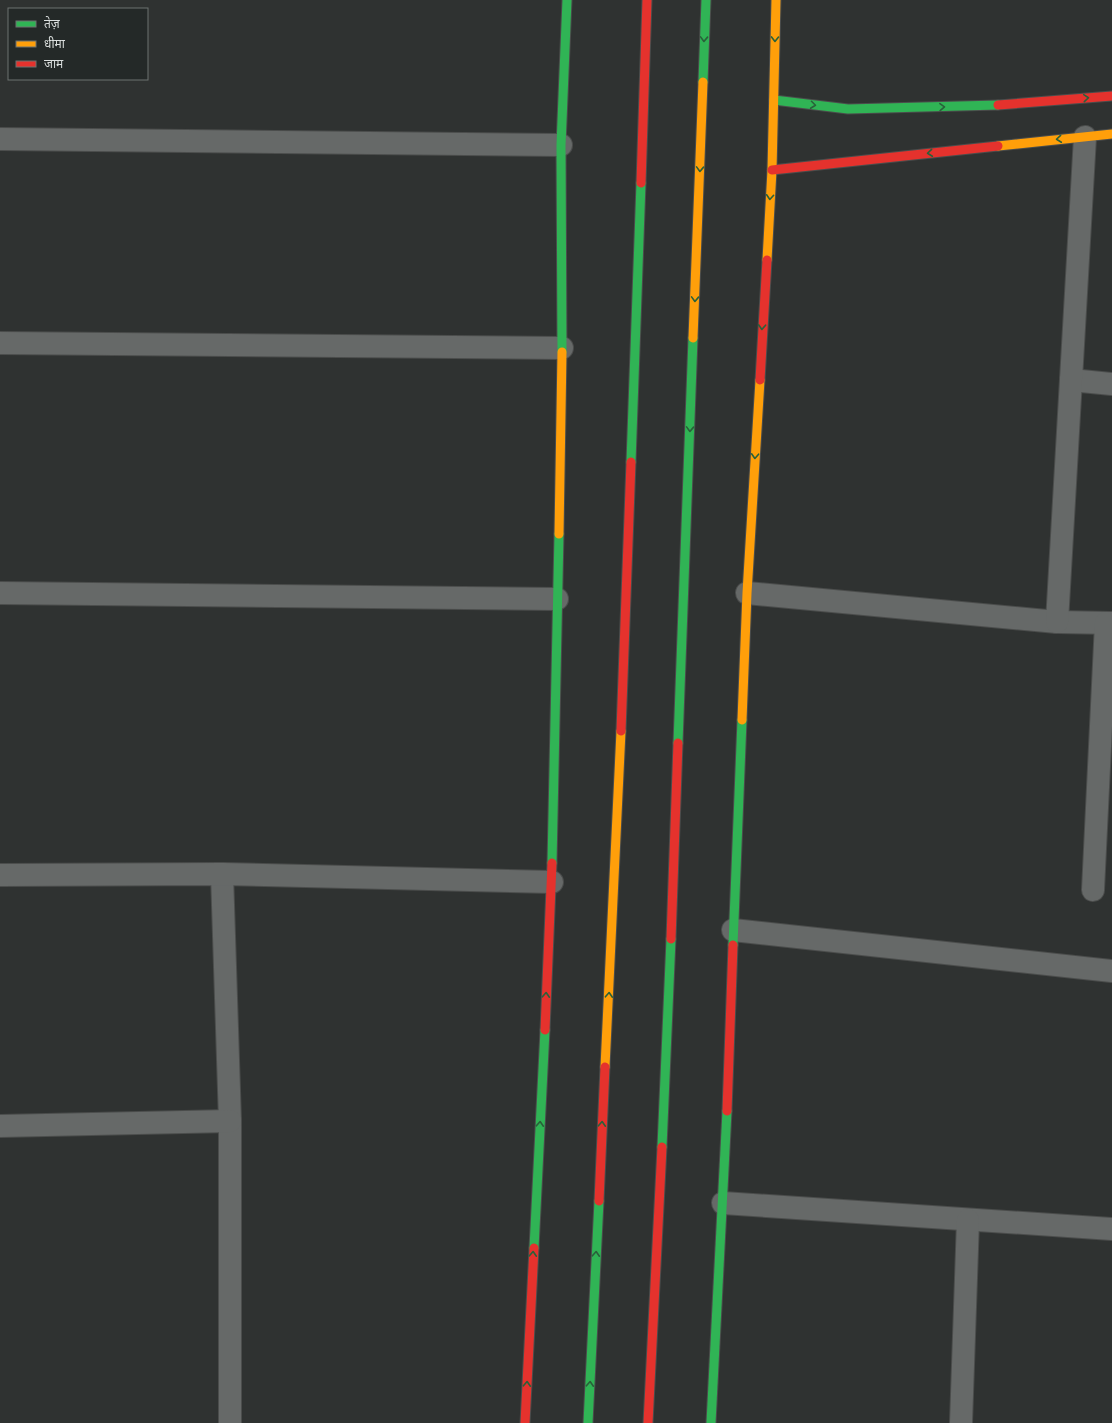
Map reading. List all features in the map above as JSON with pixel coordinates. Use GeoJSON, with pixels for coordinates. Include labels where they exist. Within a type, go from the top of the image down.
{"type":"FeatureCollection","features":[{"type":"Feature","properties":{"kind":"main road"},"geometry":{"type":"LineString","coordinates":[[525,1423],[552,882],[562,348],[560,145],[567,0]]}},
{"type":"Feature","properties":{"kind":"main road"},"geometry":{"type":"LineString","coordinates":[[588,1423],[621,745],[647,0]]}},
{"type":"Feature","properties":{"kind":"main road"},"geometry":{"type":"LineString","coordinates":[[648,1423],[666,1065],[706,0]]}},
{"type":"Feature","properties":{"kind":"main road"},"geometry":{"type":"LineString","coordinates":[[711,1423],[723,1203],[747,593],[772,170],[776,0]]}},
{"type":"Feature","properties":{"kind":"main road"},"geometry":{"type":"LineString","coordinates":[[774,100],[848,109],[997,105],[1112,96]]}},
{"type":"Feature","properties":{"kind":"main road"},"geometry":{"type":"LineString","coordinates":[[772,170],[1112,134]]}},
{"type":"Feature","properties":{"kind":"street"},"geometry":{"type":"LineString","coordinates":[[1058,622],[1085,137]]}},
{"type":"Feature","properties":{"kind":"street"},"geometry":{"type":"LineString","coordinates":[[0,139],[560,145]]}},
{"type":"Feature","properties":{"kind":"street"},"geometry":{"type":"LineString","coordinates":[[0,343],[562,348]]}},
{"type":"Feature","properties":{"kind":"street"},"geometry":{"type":"LineString","coordinates":[[1071,380],[1112,384]]}},
{"type":"Feature","properties":{"kind":"street"},"geometry":{"type":"LineString","coordinates":[[0,593],[557,599]]}},
{"type":"Feature","properties":{"kind":"street"},"geometry":{"type":"LineString","coordinates":[[747,593],[1058,622],[1109,623],[1093,890]]}},
{"type":"Feature","properties":{"kind":"street"},"geometry":{"type":"LineString","coordinates":[[222,874],[230,1121],[230,1423]]}},
{"type":"Feature","properties":{"kind":"street"},"geometry":{"type":"LineString","coordinates":[[0,875],[222,874],[552,882]]}},
{"type":"Feature","properties":{"kind":"street"},"geometry":{"type":"LineString","coordinates":[[733,930],[1112,971]]}},
{"type":"Feature","properties":{"kind":"street"},"geometry":{"type":"LineString","coordinates":[[0,1126],[230,1121]]}},
{"type":"Feature","properties":{"kind":"street"},"geometry":{"type":"LineString","coordinates":[[723,1203],[1112,1229]]}},
{"type":"Feature","properties":{"kind":"street"},"geometry":{"type":"LineString","coordinates":[[961,1423],[968,1220]]}},
{"type":"Feature","properties":{"kind":"traffic: fast"},"geometry":{"type":"LineString","coordinates":[[562,352],[561,145],[567,0]]}},
{"type":"Feature","properties":{"kind":"traffic: fast"},"geometry":{"type":"LineString","coordinates":[[703,82],[706,0]]}},
{"type":"Feature","properties":{"kind":"traffic: fast"},"geometry":{"type":"LineString","coordinates":[[774,100],[848,109],[998,105]]}},
{"type":"Feature","properties":{"kind":"traffic: fast"},"geometry":{"type":"LineString","coordinates":[[631,462],[641,183]]}},
{"type":"Feature","properties":{"kind":"traffic: fast"},"geometry":{"type":"LineString","coordinates":[[678,743],[693,338]]}},
{"type":"Feature","properties":{"kind":"traffic: fast"},"geometry":{"type":"LineString","coordinates":[[552,863],[559,534]]}},
{"type":"Feature","properties":{"kind":"traffic: fast"},"geometry":{"type":"LineString","coordinates":[[733,945],[742,720]]}},
{"type":"Feature","properties":{"kind":"traffic: fast"},"geometry":{"type":"LineString","coordinates":[[662,1147],[671,939]]}},
{"type":"Feature","properties":{"kind":"traffic: fast"},"geometry":{"type":"LineString","coordinates":[[534,1248],[545,1030]]}},
{"type":"Feature","properties":{"kind":"traffic: fast"},"geometry":{"type":"LineString","coordinates":[[711,1423],[727,1111]]}},
{"type":"Feature","properties":{"kind":"traffic: fast"},"geometry":{"type":"LineString","coordinates":[[588,1423],[599,1201]]}},
{"type":"Feature","properties":{"kind":"traffic: slow"},"geometry":{"type":"LineString","coordinates":[[767,260],[772,170],[776,0]]}},
{"type":"Feature","properties":{"kind":"traffic: slow"},"geometry":{"type":"LineString","coordinates":[[693,338],[703,82]]}},
{"type":"Feature","properties":{"kind":"traffic: slow"},"geometry":{"type":"LineString","coordinates":[[998,146],[1112,134]]}},
{"type":"Feature","properties":{"kind":"traffic: slow"},"geometry":{"type":"LineString","coordinates":[[559,534],[562,352]]}},
{"type":"Feature","properties":{"kind":"traffic: slow"},"geometry":{"type":"LineString","coordinates":[[742,720],[747,593],[760,380]]}},
{"type":"Feature","properties":{"kind":"traffic: slow"},"geometry":{"type":"LineString","coordinates":[[605,1067],[621,731]]}},
{"type":"Feature","properties":{"kind":"traffic: jam"},"geometry":{"type":"LineString","coordinates":[[641,183],[647,0]]}},
{"type":"Feature","properties":{"kind":"traffic: jam"},"geometry":{"type":"LineString","coordinates":[[998,105],[1112,96]]}},
{"type":"Feature","properties":{"kind":"traffic: jam"},"geometry":{"type":"LineString","coordinates":[[772,170],[998,146]]}},
{"type":"Feature","properties":{"kind":"traffic: jam"},"geometry":{"type":"LineString","coordinates":[[760,380],[767,260]]}},
{"type":"Feature","properties":{"kind":"traffic: jam"},"geometry":{"type":"LineString","coordinates":[[621,731],[631,462]]}},
{"type":"Feature","properties":{"kind":"traffic: jam"},"geometry":{"type":"LineString","coordinates":[[671,939],[678,743]]}},
{"type":"Feature","properties":{"kind":"traffic: jam"},"geometry":{"type":"LineString","coordinates":[[545,1030],[552,863]]}},
{"type":"Feature","properties":{"kind":"traffic: jam"},"geometry":{"type":"LineString","coordinates":[[727,1111],[733,945]]}},
{"type":"Feature","properties":{"kind":"traffic: jam"},"geometry":{"type":"LineString","coordinates":[[599,1201],[605,1067]]}},
{"type":"Feature","properties":{"kind":"traffic: jam"},"geometry":{"type":"LineString","coordinates":[[648,1423],[662,1147]]}},
{"type":"Feature","properties":{"kind":"traffic: jam"},"geometry":{"type":"LineString","coordinates":[[525,1423],[534,1248]]}}]}
